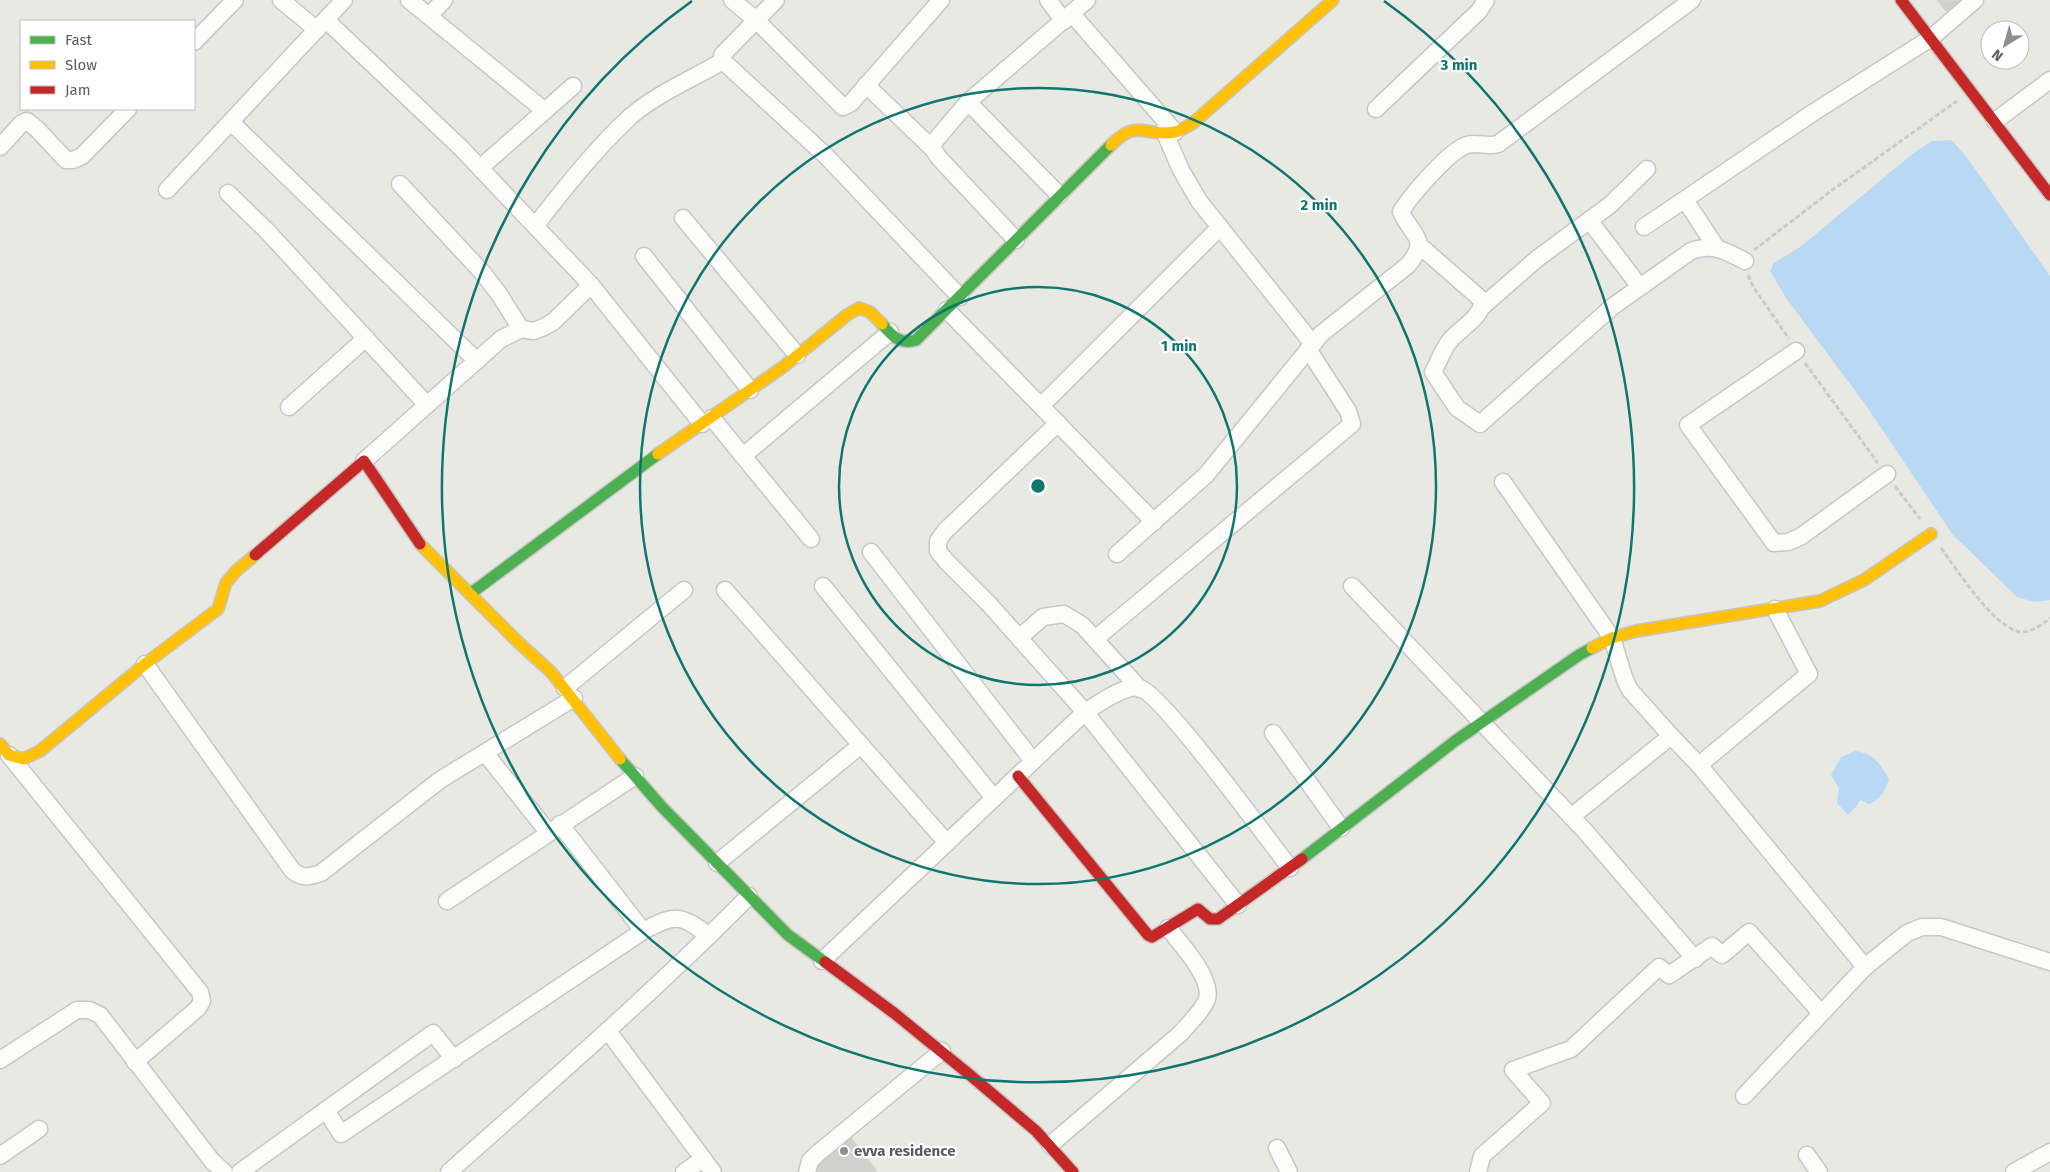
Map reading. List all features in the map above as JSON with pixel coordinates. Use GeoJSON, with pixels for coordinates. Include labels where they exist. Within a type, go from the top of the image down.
{"type":"FeatureCollection","features":[{"type":"Feature","properties":{"kind":"street"},"geometry":{"type":"LineString","coordinates":[[195,41],[235,0]]}},
{"type":"Feature","properties":{"kind":"street"},"geometry":{"type":"LineString","coordinates":[[281,0],[321,25],[480,168],[591,285],[707,421],[743,456],[811,539]]}},
{"type":"Feature","properties":{"kind":"street"},"geometry":{"type":"LineString","coordinates":[[167,190],[344,0]]}},
{"type":"Feature","properties":{"kind":"street"},"geometry":{"type":"LineString","coordinates":[[409,0],[545,111]]}},
{"type":"Feature","properties":{"kind":"street"},"geometry":{"type":"LineString","coordinates":[[429,16],[444,0]]}},
{"type":"Feature","properties":{"kind":"street"},"geometry":{"type":"LineString","coordinates":[[732,0],[756,20],[843,107],[851,103],[941,0]]}},
{"type":"Feature","properties":{"kind":"street"},"geometry":{"type":"LineString","coordinates":[[776,0],[722,55],[723,61],[826,156],[960,297]]}},
{"type":"Feature","properties":{"kind":"street"},"geometry":{"type":"LineString","coordinates":[[1048,0],[1068,17],[1170,132],[1190,187],[1310,346],[1348,411],[1352,424],[1095,639]]}},
{"type":"Feature","properties":{"kind":"street"},"geometry":{"type":"LineString","coordinates":[[933,149],[934,142],[968,102],[1087,0]]}},
{"type":"Feature","properties":{"kind":"street"},"geometry":{"type":"LineString","coordinates":[[470,594],[628,475],[750,390],[847,315],[859,308],[870,311],[900,342],[908,344],[916,340],[1059,195],[1128,130],[1138,128],[1170,132],[1193,123],[1334,0]]}},
{"type":"Feature","properties":{"kind":"street"},"geometry":{"type":"LineString","coordinates":[[1376,110],[1479,11],[1486,0]]}},
{"type":"Feature","properties":{"kind":"street"},"geometry":{"type":"LineString","coordinates":[[1118,554],[1206,475],[1321,334],[1408,265],[1417,254],[1419,245],[1417,237],[1401,212],[1407,201],[1458,149],[1468,144],[1489,146],[1498,144],[1692,0]]}},
{"type":"Feature","properties":{"kind":"street"},"geometry":{"type":"LineString","coordinates":[[1901,0],[2050,195]]}},
{"type":"Feature","properties":{"kind":"street"},"geometry":{"type":"LineString","coordinates":[[1644,227],[1814,112],[1931,38],[1975,0]]}},
{"type":"Feature","properties":{"kind":"street"},"geometry":{"type":"LineString","coordinates":[[535,226],[589,159],[632,116],[660,95],[723,61]]}},
{"type":"Feature","properties":{"kind":"street"},"geometry":{"type":"LineString","coordinates":[[1995,122],[2050,80]]}},
{"type":"Feature","properties":{"kind":"street"},"geometry":{"type":"LineString","coordinates":[[866,85],[933,149],[939,158],[1016,240]]}},
{"type":"Feature","properties":{"kind":"street"},"geometry":{"type":"LineString","coordinates":[[480,168],[573,86]]}},
{"type":"Feature","properties":{"kind":"street"},"geometry":{"type":"LineString","coordinates":[[968,102],[1059,195]]}},
{"type":"Feature","properties":{"kind":"street"},"geometry":{"type":"LineString","coordinates":[[0,147],[21,124],[27,121],[66,160],[73,160],[82,156],[127,110]]}},
{"type":"Feature","properties":{"kind":"street"},"geometry":{"type":"LineString","coordinates":[[231,122],[477,361]]}},
{"type":"Feature","properties":{"kind":"street"},"geometry":{"type":"LineString","coordinates":[[1648,169],[1610,205],[1538,258],[1482,306],[1448,343],[1434,372],[1457,408],[1480,424],[1612,307],[1691,251],[1703,246],[1716,247],[1745,261]]}},
{"type":"Feature","properties":{"kind":"street"},"geometry":{"type":"LineString","coordinates":[[400,184],[482,272],[499,294],[521,329]]}},
{"type":"Feature","properties":{"kind":"street"},"geometry":{"type":"LineString","coordinates":[[228,193],[268,232],[427,405]]}},
{"type":"Feature","properties":{"kind":"street"},"geometry":{"type":"LineString","coordinates":[[1685,200],[1716,247]]}},
{"type":"Feature","properties":{"kind":"street"},"geometry":{"type":"LineString","coordinates":[[683,218],[797,355]]}},
{"type":"Feature","properties":{"kind":"street"},"geometry":{"type":"LineString","coordinates":[[1589,220],[1640,287]]}},
{"type":"Feature","properties":{"kind":"street"},"geometry":{"type":"LineString","coordinates":[[1041,406],[1220,227]]}},
{"type":"Feature","properties":{"kind":"street"},"geometry":{"type":"LineString","coordinates":[[1419,245],[1483,301],[1482,306]]}},
{"type":"Feature","properties":{"kind":"street"},"geometry":{"type":"LineString","coordinates":[[644,256],[750,390]]}},
{"type":"Feature","properties":{"kind":"street"},"geometry":{"type":"LineString","coordinates":[[2,747],[23,759],[40,751],[145,664],[218,609],[226,583],[236,571],[364,461],[501,339],[521,329],[534,331],[553,322],[591,285]]}},
{"type":"Feature","properties":{"kind":"street"},"geometry":{"type":"LineString","coordinates":[[947,310],[1154,522]]}},
{"type":"Feature","properties":{"kind":"street"},"geometry":{"type":"LineString","coordinates":[[743,456],[890,332]]}},
{"type":"Feature","properties":{"kind":"street"},"geometry":{"type":"LineString","coordinates":[[289,407],[366,338]]}},
{"type":"Feature","properties":{"kind":"street"},"geometry":{"type":"LineString","coordinates":[[1796,350],[1688,425],[1714,462],[1774,543],[1788,542],[1800,537],[1886,474]]}},
{"type":"Feature","properties":{"kind":"street"},"geometry":{"type":"LineString","coordinates":[[1058,423],[945,532],[938,541],[938,551],[990,604],[1085,712],[1238,905]]}},
{"type":"Feature","properties":{"kind":"street"},"geometry":{"type":"LineString","coordinates":[[364,461],[420,544],[519,643],[551,672],[635,776],[748,896],[788,935],[942,1051],[1036,1131],[1073,1172]]}},
{"type":"Feature","properties":{"kind":"street"},"geometry":{"type":"LineString","coordinates":[[1503,482],[1612,638],[1630,690],[1699,765],[1865,966]]}},
{"type":"Feature","properties":{"kind":"street"},"geometry":{"type":"LineString","coordinates":[[1018,776],[1148,935],[1152,937],[1198,909],[1214,921],[1290,868],[1455,741],[1579,655],[1612,638],[1636,631],[1820,601],[1837,595],[1861,581],[1931,534]]}},
{"type":"Feature","properties":{"kind":"street"},"geometry":{"type":"LineString","coordinates":[[871,552],[1033,761]]}},
{"type":"Feature","properties":{"kind":"street"},"geometry":{"type":"LineString","coordinates":[[823,586],[994,798]]}},
{"type":"Feature","properties":{"kind":"street"},"geometry":{"type":"LineString","coordinates":[[1352,586],[1571,816],[1694,959]]}},
{"type":"Feature","properties":{"kind":"street"},"geometry":{"type":"LineString","coordinates":[[145,664],[292,870],[299,876],[310,877],[321,873],[440,780],[484,753],[569,693],[684,590]]}},
{"type":"Feature","properties":{"kind":"street"},"geometry":{"type":"LineString","coordinates":[[725,590],[947,843]]}},
{"type":"Feature","properties":{"kind":"street"},"geometry":{"type":"LineString","coordinates":[[1699,765],[1809,674],[1775,609]]}},
{"type":"Feature","properties":{"kind":"street"},"geometry":{"type":"LineString","coordinates":[[1019,638],[1043,617],[1055,614],[1064,614],[1082,625],[1140,688],[1176,723],[1290,868]]}},
{"type":"Feature","properties":{"kind":"street"},"geometry":{"type":"LineString","coordinates":[[822,961],[1085,712],[1127,688],[1140,688]]}},
{"type":"Feature","properties":{"kind":"street"},"geometry":{"type":"LineString","coordinates":[[1273,733],[1341,828]]}},
{"type":"Feature","properties":{"kind":"street"},"geometry":{"type":"LineString","coordinates":[[1571,816],[1671,736]]}},
{"type":"Feature","properties":{"kind":"street"},"geometry":{"type":"LineString","coordinates":[[717,863],[861,745]]}},
{"type":"Feature","properties":{"kind":"street"},"geometry":{"type":"LineString","coordinates":[[2,747],[200,992],[202,1001],[198,1008],[135,1062]]}},
{"type":"Feature","properties":{"kind":"street"},"geometry":{"type":"LineString","coordinates":[[484,753],[554,828],[644,931]]}},
{"type":"Feature","properties":{"kind":"street"},"geometry":{"type":"LineString","coordinates":[[447,901],[554,828],[635,776]]}},
{"type":"Feature","properties":{"kind":"street"},"geometry":{"type":"LineString","coordinates":[[449,1172],[608,1031],[710,936],[748,896]]}},
{"type":"Feature","properties":{"kind":"street"},"geometry":{"type":"LineString","coordinates":[[326,1110],[341,1134],[644,931],[662,921],[676,918],[688,920],[710,936]]}},
{"type":"Feature","properties":{"kind":"street"},"geometry":{"type":"LineString","coordinates":[[1744,1096],[1865,966],[1907,933],[1922,927],[1941,926],[2050,962]]}},
{"type":"Feature","properties":{"kind":"street"},"geometry":{"type":"LineString","coordinates":[[1050,1145],[1180,1033],[1198,1014],[1206,998],[1207,987],[1197,966],[1168,928]]}},
{"type":"Feature","properties":{"kind":"street"},"geometry":{"type":"LineString","coordinates":[[1478,1172],[1482,1156],[1542,1102],[1513,1070],[1571,1049],[1659,967],[1668,975],[1712,946],[1722,955],[1749,932],[1821,1013]]}},
{"type":"Feature","properties":{"kind":"street"},"geometry":{"type":"LineString","coordinates":[[0,1060],[77,1010],[88,1010],[100,1015],[212,1161],[224,1172]]}},
{"type":"Feature","properties":{"kind":"street"},"geometry":{"type":"LineString","coordinates":[[608,1031],[708,1166],[684,1172]]}},
{"type":"Feature","properties":{"kind":"street"},"geometry":{"type":"LineString","coordinates":[[240,1172],[433,1033],[454,1059]]}},
{"type":"Feature","properties":{"kind":"street"},"geometry":{"type":"LineString","coordinates":[[807,1172],[810,1161],[817,1154],[942,1051]]}},
{"type":"Feature","properties":{"kind":"street"},"geometry":{"type":"LineString","coordinates":[[0,1156],[39,1129]]}},
{"type":"Feature","properties":{"kind":"street"},"geometry":{"type":"LineString","coordinates":[[1277,1148],[1289,1172]]}},
{"type":"Feature","properties":{"kind":"street"},"geometry":{"type":"LineString","coordinates":[[2014,1172],[2050,1152]]}},
{"type":"Feature","properties":{"kind":"street"},"geometry":{"type":"LineString","coordinates":[[1807,1154],[1819,1172]]}},
{"type":"Feature","properties":{"kind":"path"},"geometry":{"type":"LineString","coordinates":[[1972,91],[1823,196],[1757,247],[1745,261],[1754,288],[1796,350],[1985,608],[2004,624],[2021,632],[2038,627],[2050,618]]}},
{"type":"Feature","properties":{"kind":"water"},"geometry":{"type":"Polygon","coordinates":[[[1951,140],[1966,156],[2050,276],[2050,600],[2034,602],[2017,597],[1953,535],[1865,404],[1786,298],[1770,271],[1774,263],[1800,247],[1915,152],[1932,141],[1951,140]]]}},
{"type":"Feature","properties":{"kind":"water"},"geometry":{"type":"Polygon","coordinates":[[[1855,751],[1867,754],[1875,760],[1889,779],[1884,791],[1877,800],[1869,804],[1860,800],[1848,815],[1837,803],[1839,788],[1831,775],[1841,757],[1855,751]]]}},
{"type":"Feature","properties":{"kind":"building"},"geometry":{"type":"Polygon","coordinates":[[[1937,0],[1963,0],[1946,12],[1937,0]]]}},
{"type":"Feature","properties":{"kind":"building","name":"evva residence"},"geometry":{"type":"Polygon","coordinates":[[[848,1133],[878,1172],[809,1172],[848,1133]]]}},
{"type":"Feature","properties":{"kind":"traffic: fast"},"geometry":{"type":"LineString","coordinates":[[882,324],[889,332],[901,340],[916,340],[1111,145]]}},
{"type":"Feature","properties":{"kind":"traffic: fast"},"geometry":{"type":"LineString","coordinates":[[470,594],[658,454]]}},
{"type":"Feature","properties":{"kind":"traffic: fast"},"geometry":{"type":"LineString","coordinates":[[1302,859],[1455,741],[1579,655],[1592,648]]}},
{"type":"Feature","properties":{"kind":"traffic: fast"},"geometry":{"type":"LineString","coordinates":[[620,759],[662,807],[788,935],[825,962]]}},
{"type":"Feature","properties":{"kind":"traffic: slow"},"geometry":{"type":"LineString","coordinates":[[1111,145],[1129,132],[1136,130],[1156,133],[1175,132],[1193,123],[1333,0]]}},
{"type":"Feature","properties":{"kind":"traffic: slow"},"geometry":{"type":"LineString","coordinates":[[658,454],[783,367],[847,315],[859,308],[870,312],[882,324]]}},
{"type":"Feature","properties":{"kind":"traffic: slow"},"geometry":{"type":"LineString","coordinates":[[1592,648],[1612,638],[1636,631],[1820,601],[1864,580],[1931,534]]}},
{"type":"Feature","properties":{"kind":"traffic: slow"},"geometry":{"type":"LineString","coordinates":[[420,544],[519,643],[551,672],[620,759]]}},
{"type":"Feature","properties":{"kind":"traffic: slow"},"geometry":{"type":"LineString","coordinates":[[0,744],[9,755],[23,759],[40,751],[145,664],[218,609],[226,583],[236,571],[255,555]]}},
{"type":"Feature","properties":{"kind":"traffic: jam"},"geometry":{"type":"LineString","coordinates":[[1901,0],[2050,195]]}},
{"type":"Feature","properties":{"kind":"traffic: jam"},"geometry":{"type":"LineString","coordinates":[[255,555],[364,461],[420,544]]}},
{"type":"Feature","properties":{"kind":"traffic: jam"},"geometry":{"type":"LineString","coordinates":[[1018,776],[1148,935],[1152,937],[1198,909],[1210,919],[1218,919],[1302,859]]}},
{"type":"Feature","properties":{"kind":"traffic: jam"},"geometry":{"type":"LineString","coordinates":[[825,962],[894,1013],[970,1075],[1036,1131],[1073,1172]]}},
{"type":"Feature","properties":{"kind":"place","name":"evva residence"},"geometry":{"type":"Point","coordinates":[844,1151]}}]}
